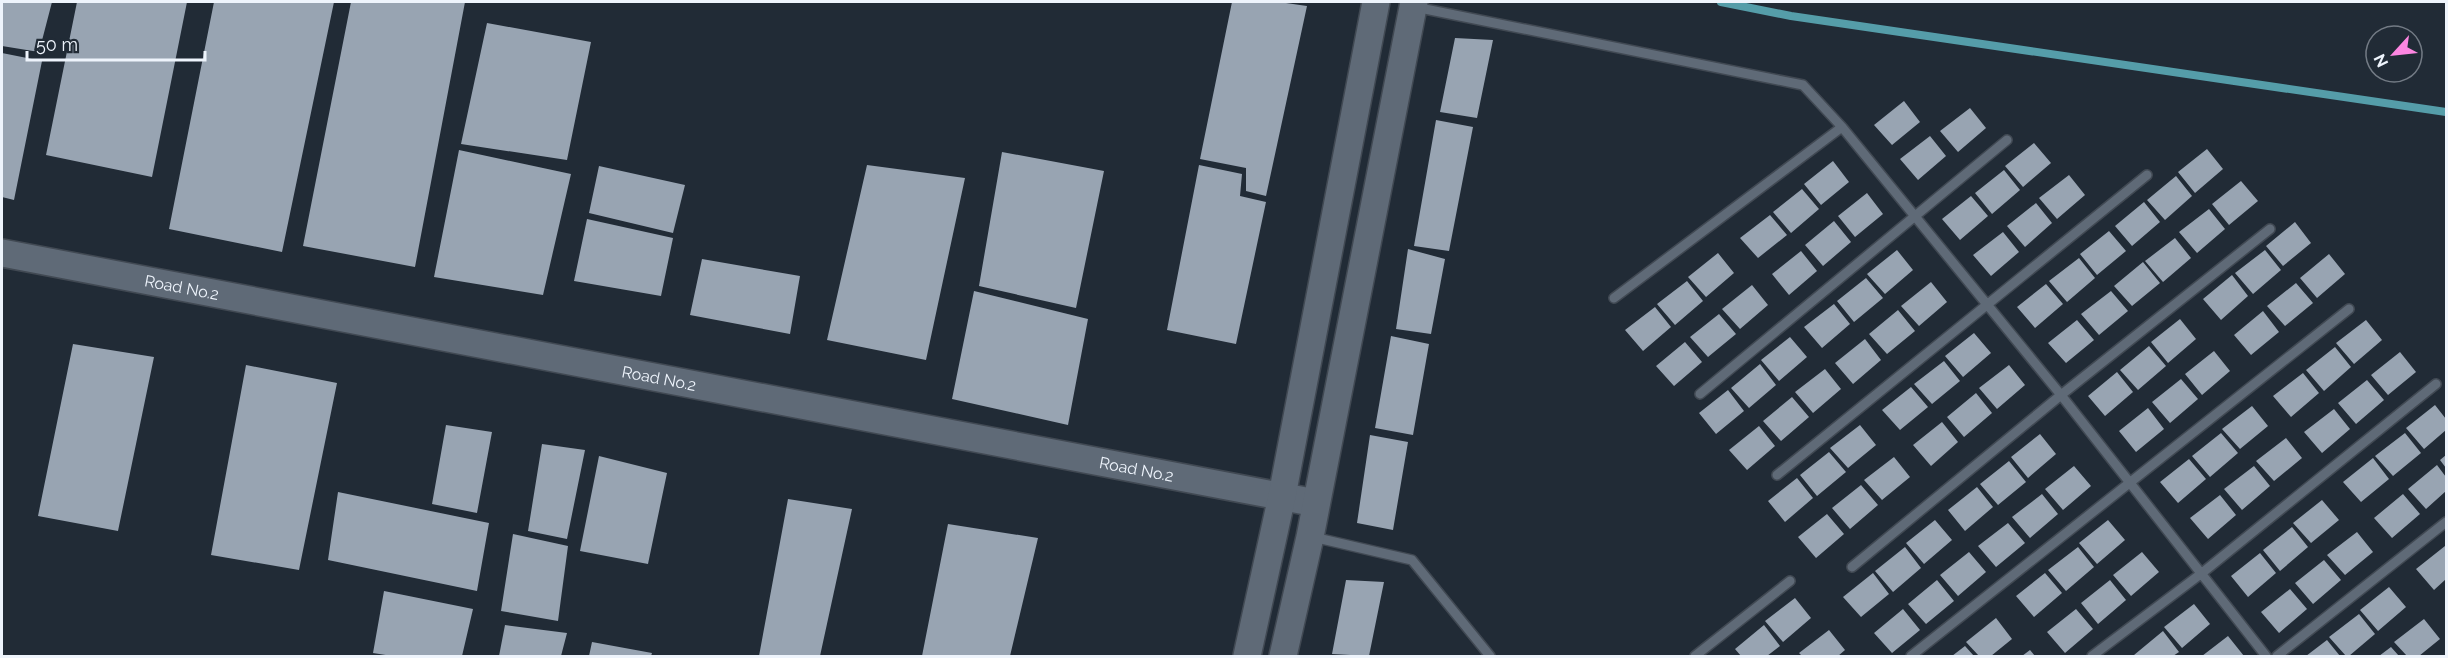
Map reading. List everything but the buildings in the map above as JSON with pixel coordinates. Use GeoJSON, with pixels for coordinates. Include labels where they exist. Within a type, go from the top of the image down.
{"type":"FeatureCollection","features":[{"type":"Feature","properties":{"kind":"main road"},"geometry":{"type":"LineString","coordinates":[[1247,657],[1282,496],[1376,2]]}},
{"type":"Feature","properties":{"kind":"main road"},"geometry":{"type":"LineString","coordinates":[[1283,657],[1310,537],[1413,4]]}},
{"type":"Feature","properties":{"kind":"main road","name":"Road No.2"},"geometry":{"type":"LineString","coordinates":[[2,253],[1316,503]]}},
{"type":"Feature","properties":{"kind":"lane"},"geometry":{"type":"LineString","coordinates":[[1413,4],[1803,85],[1842,127],[2061,395],[2266,657]]}},
{"type":"Feature","properties":{"kind":"lane"},"geometry":{"type":"LineString","coordinates":[[1614,298],[1842,127]]}},
{"type":"Feature","properties":{"kind":"lane"},"geometry":{"type":"LineString","coordinates":[[1700,394],[2007,140]]}},
{"type":"Feature","properties":{"kind":"lane"},"geometry":{"type":"LineString","coordinates":[[1777,475],[2147,174]]}},
{"type":"Feature","properties":{"kind":"lane"},"geometry":{"type":"LineString","coordinates":[[1852,567],[2061,395],[2270,229]]}},
{"type":"Feature","properties":{"kind":"lane"},"geometry":{"type":"LineString","coordinates":[[1911,656],[2349,309]]}},
{"type":"Feature","properties":{"kind":"lane"},"geometry":{"type":"LineString","coordinates":[[2092,657],[2202,573],[2436,384]]}},
{"type":"Feature","properties":{"kind":"lane"},"geometry":{"type":"LineString","coordinates":[[2277,657],[2446,522]]}},
{"type":"Feature","properties":{"kind":"lane"},"geometry":{"type":"LineString","coordinates":[[1310,537],[1412,560],[1490,657]]}},
{"type":"Feature","properties":{"kind":"lane"},"geometry":{"type":"LineString","coordinates":[[1695,657],[1790,581]]}},
{"type":"Feature","properties":{"kind":"waterway"},"geometry":{"type":"LineString","coordinates":[[1721,2],[1791,16],[2446,112]]}}]}
